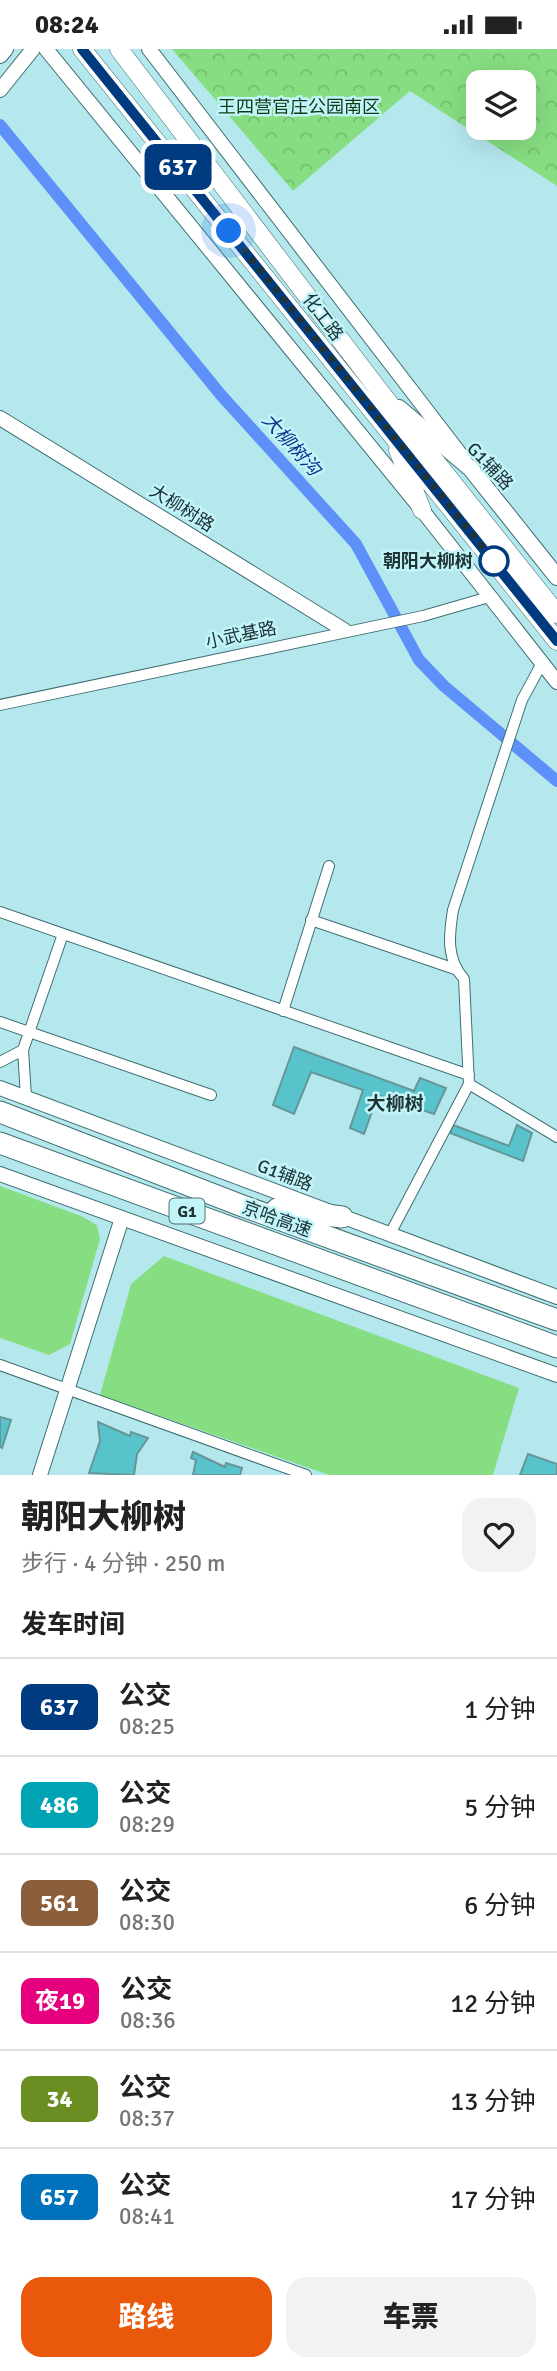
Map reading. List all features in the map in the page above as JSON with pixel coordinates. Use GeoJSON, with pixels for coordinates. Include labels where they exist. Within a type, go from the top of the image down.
{"type":"FeatureCollection","features":[{"type":"Feature","properties":{"kind":"highway","name":"京哈高速"},"geometry":{"type":"LineString","coordinates":[[1,1112],[240,1205],[557,1320]]}},
{"type":"Feature","properties":{"kind":"highway","name":"京哈高速"},"geometry":{"type":"LineString","coordinates":[[0,1143],[551,1345]]}},
{"type":"Feature","properties":{"kind":"highway"},"geometry":{"type":"LineString","coordinates":[[0,1160],[74,1170]]}},
{"type":"Feature","properties":{"kind":"highway"},"geometry":{"type":"LineString","coordinates":[[240,1205],[342,1217]]}},
{"type":"Feature","properties":{"kind":"main road"},"geometry":{"type":"LineString","coordinates":[[0,55],[5,49]]}},
{"type":"Feature","properties":{"kind":"main road","name":"化工路"},"geometry":{"type":"LineString","coordinates":[[82,49],[557,641]]}},
{"type":"Feature","properties":{"kind":"main road","name":"化工路"},"geometry":{"type":"LineString","coordinates":[[119,49],[381,393],[557,614]]}},
{"type":"Feature","properties":{"kind":"main road","name":"G1辅路"},"geometry":{"type":"LineString","coordinates":[[381,393],[471,469],[557,577]]}},
{"type":"Feature","properties":{"kind":"main road"},"geometry":{"type":"LineString","coordinates":[[392,434],[422,510]]}},
{"type":"Feature","properties":{"kind":"street"},"geometry":{"type":"LineString","coordinates":[[0,90],[33,49]]}},
{"type":"Feature","properties":{"kind":"street"},"geometry":{"type":"LineString","coordinates":[[46,49],[422,510],[557,682]]}},
{"type":"Feature","properties":{"kind":"street"},"geometry":{"type":"LineString","coordinates":[[149,49],[471,469]]}},
{"type":"Feature","properties":{"kind":"street","name":"大柳树路"},"geometry":{"type":"LineString","coordinates":[[0,418],[344,630]]}},
{"type":"Feature","properties":{"kind":"street","name":"小武基路"},"geometry":{"type":"LineString","coordinates":[[0,705],[344,630],[423,616],[489,597]]}},
{"type":"Feature","properties":{"kind":"street"},"geometry":{"type":"LineString","coordinates":[[455,969],[449,941],[453,910],[517,714],[542,663]]}},
{"type":"Feature","properties":{"kind":"street"},"geometry":{"type":"LineString","coordinates":[[283,1011],[328,866]]}},
{"type":"Feature","properties":{"kind":"street"},"geometry":{"type":"LineString","coordinates":[[0,912],[469,1079],[557,1137]]}},
{"type":"Feature","properties":{"kind":"street"},"geometry":{"type":"LineString","coordinates":[[312,920],[455,969],[464,979],[469,1079],[390,1234]]}},
{"type":"Feature","properties":{"kind":"street"},"geometry":{"type":"LineString","coordinates":[[26,1097],[23,1050],[63,934]]}},
{"type":"Feature","properties":{"kind":"street"},"geometry":{"type":"LineString","coordinates":[[0,1022],[211,1095]]}},
{"type":"Feature","properties":{"kind":"street"},"geometry":{"type":"LineString","coordinates":[[0,1062],[23,1050]]}},
{"type":"Feature","properties":{"kind":"street","name":"G1辅路"},"geometry":{"type":"LineString","coordinates":[[0,1088],[557,1297]]}},
{"type":"Feature","properties":{"kind":"street"},"geometry":{"type":"LineString","coordinates":[[0,1174],[557,1375]]}},
{"type":"Feature","properties":{"kind":"street"},"geometry":{"type":"LineString","coordinates":[[40,1475],[122,1218]]}},
{"type":"Feature","properties":{"kind":"street"},"geometry":{"type":"LineString","coordinates":[[0,1364],[306,1475]]}},
{"type":"Feature","properties":{"kind":"green space","name":"王四营官庄公园南区"},"geometry":{"type":"Polygon","coordinates":[[[172,49],[557,49],[557,186],[486,140],[536,140],[536,70],[466,70],[466,127],[410,91],[293,191],[172,49]]]}},
{"type":"Feature","properties":{"kind":"green space"},"geometry":{"type":"Polygon","coordinates":[[[0,1186],[81,1216],[97,1225],[100,1239],[70,1344],[49,1355],[0,1338],[0,1186]]]}},
{"type":"Feature","properties":{"kind":"green space"},"geometry":{"type":"Polygon","coordinates":[[[164,1256],[519,1388],[493,1475],[329,1475],[100,1395],[131,1284],[164,1256]]]}},
{"type":"Feature","properties":{"kind":"building"},"geometry":{"type":"Polygon","coordinates":[[[294,1047],[414,1091],[420,1078],[446,1088],[434,1114],[378,1095],[364,1134],[350,1128],[363,1090],[311,1072],[294,1114],[273,1105],[294,1047]]]}},
{"type":"Feature","properties":{"kind":"building"},"geometry":{"type":"Polygon","coordinates":[[[453,1125],[509,1146],[517,1125],[532,1133],[523,1161],[450,1133],[453,1125]]]}},
{"type":"Feature","properties":{"kind":"building"},"geometry":{"type":"Polygon","coordinates":[[[0,1417],[11,1420],[2,1448],[0,1447],[0,1417]]]}},
{"type":"Feature","properties":{"kind":"building"},"geometry":{"type":"Polygon","coordinates":[[[98,1422],[130,1436],[131,1432],[148,1438],[137,1454],[134,1475],[89,1473],[100,1441],[98,1422]]]}},
{"type":"Feature","properties":{"kind":"building"},"geometry":{"type":"Polygon","coordinates":[[[193,1452],[225,1467],[226,1463],[242,1468],[240,1475],[193,1475],[196,1460],[191,1458],[193,1452]]]}},
{"type":"Feature","properties":{"kind":"building"},"geometry":{"type":"Polygon","coordinates":[[[528,1454],[557,1464],[557,1475],[520,1475],[528,1454]]]}},
{"type":"Feature","properties":{"kind":"waterway","name":"大柳树沟"},"geometry":{"type":"LineString","coordinates":[[0,125],[221,395],[356,544],[419,660],[444,686],[557,781]]}},
{"type":"Feature","properties":{"kind":"bus line","name":"637"},"geometry":{"type":"LineString","coordinates":[[82,49],[557,641]]}},
{"type":"Feature","properties":{"kind":"place","name":"朝阳大柳树"},"geometry":{"type":"Point","coordinates":[494,561]}},
{"type":"Feature","properties":{"kind":"district","name":"大柳树"},"geometry":{"type":"Point","coordinates":[395,1103]}},
{"type":"Feature","properties":{"kind":"route"},"geometry":{"type":"LineString","coordinates":[[229,231],[494,561]]}}]}
